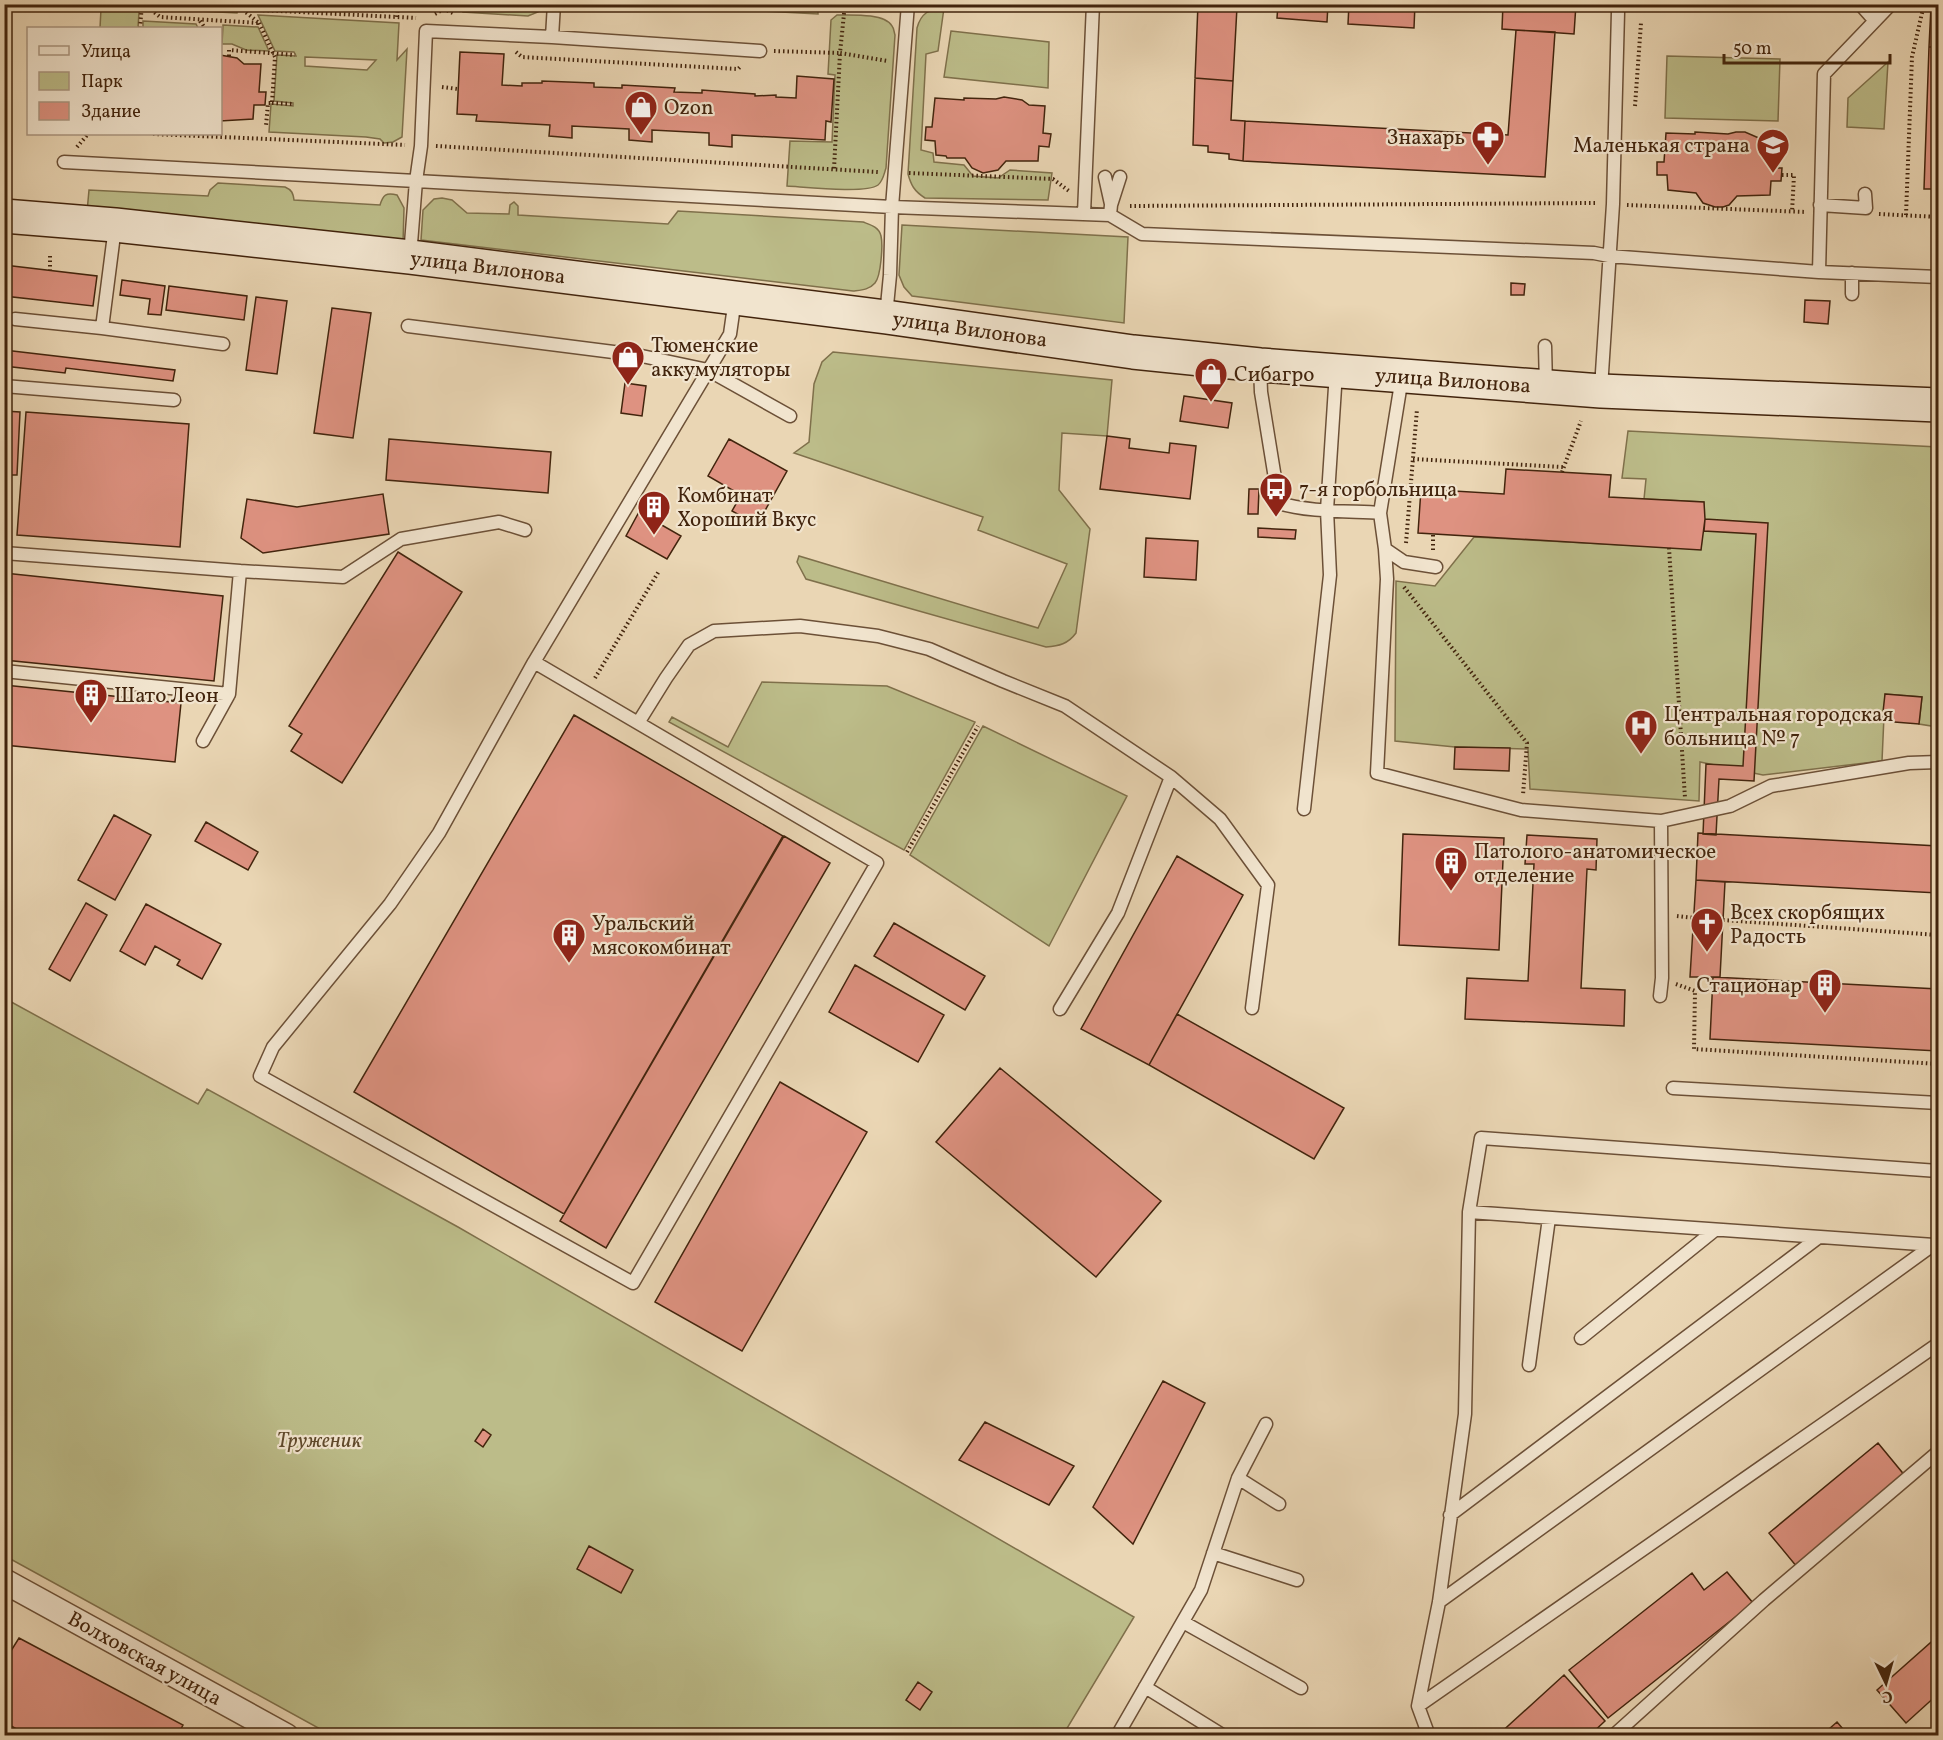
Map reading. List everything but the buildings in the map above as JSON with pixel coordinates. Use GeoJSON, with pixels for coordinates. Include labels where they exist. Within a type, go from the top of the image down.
{"type":"FeatureCollection","features":[{"type":"Feature","properties":{"kind":"street","name":"улица Вилонова"},"geometry":{"type":"LineString","coordinates":[[4,216],[115,225],[410,257],[735,297],[1133,352],[1260,365],[1601,391],[1938,405]]}},
{"type":"Feature","properties":{"kind":"street","name":"Волховская улица"},"geometry":{"type":"LineString","coordinates":[[4,1581],[286,1736]]}},
{"type":"Feature","properties":{"kind":"lane"},"geometry":{"type":"LineString","coordinates":[[552,37],[554,4]]}},
{"type":"Feature","properties":{"kind":"lane"},"geometry":{"type":"LineString","coordinates":[[886,317],[908,4]]}},
{"type":"Feature","properties":{"kind":"lane"},"geometry":{"type":"LineString","coordinates":[[928,4],[948,4]]}},
{"type":"Feature","properties":{"kind":"lane"},"geometry":{"type":"LineString","coordinates":[[1084,208],[1093,4]]}},
{"type":"Feature","properties":{"kind":"lane"},"geometry":{"type":"LineString","coordinates":[[1860,4],[1875,21]]}},
{"type":"Feature","properties":{"kind":"lane"},"geometry":{"type":"LineString","coordinates":[[1819,272],[1824,74],[1891,4]]}},
{"type":"Feature","properties":{"kind":"lane"},"geometry":{"type":"LineString","coordinates":[[1601,391],[1613,204],[1618,12]]}},
{"type":"Feature","properties":{"kind":"lane"},"geometry":{"type":"LineString","coordinates":[[410,257],[421,146],[426,31],[760,51]]}},
{"type":"Feature","properties":{"kind":"lane"},"geometry":{"type":"LineString","coordinates":[[64,162],[892,207],[1084,208],[1111,210],[1142,234],[1594,253],[1819,272],[1938,277]]}},
{"type":"Feature","properties":{"kind":"lane"},"geometry":{"type":"LineString","coordinates":[[1105,177],[1111,210]]}},
{"type":"Feature","properties":{"kind":"lane"},"geometry":{"type":"LineString","coordinates":[[1111,210],[1120,177]]}},
{"type":"Feature","properties":{"kind":"lane"},"geometry":{"type":"LineString","coordinates":[[1820,209],[1852,207],[1859,193]]}},
{"type":"Feature","properties":{"kind":"lane"},"geometry":{"type":"LineString","coordinates":[[102,328],[115,225]]}},
{"type":"Feature","properties":{"kind":"lane"},"geometry":{"type":"LineString","coordinates":[[1852,273],[1852,294]]}},
{"type":"Feature","properties":{"kind":"lane"},"geometry":{"type":"LineString","coordinates":[[534,662],[877,863],[633,1283],[260,1076],[273,1047],[390,904],[440,833],[534,662],[730,334],[735,297]]}},
{"type":"Feature","properties":{"kind":"lane"},"geometry":{"type":"LineString","coordinates":[[15,319],[223,344]]}},
{"type":"Feature","properties":{"kind":"lane"},"geometry":{"type":"LineString","coordinates":[[408,326],[637,355],[708,370],[790,416]]}},
{"type":"Feature","properties":{"kind":"lane"},"geometry":{"type":"LineString","coordinates":[[1545,346],[1546,387]]}},
{"type":"Feature","properties":{"kind":"lane"},"geometry":{"type":"LineString","coordinates":[[1260,365],[1279,503],[1287,506],[1327,510],[1380,513]]}},
{"type":"Feature","properties":{"kind":"lane"},"geometry":{"type":"LineString","coordinates":[[1304,809],[1330,575],[1327,510],[1336,372]]}},
{"type":"Feature","properties":{"kind":"lane"},"geometry":{"type":"LineString","coordinates":[[1402,377],[1380,513],[1386,579],[1377,773],[1521,810],[1661,821],[1730,806],[1771,786],[1910,763],[1938,762]]}},
{"type":"Feature","properties":{"kind":"lane"},"geometry":{"type":"LineString","coordinates":[[4,386],[174,400]]}},
{"type":"Feature","properties":{"kind":"lane"},"geometry":{"type":"LineString","coordinates":[[4,553],[344,577],[401,539],[499,522],[525,530]]}},
{"type":"Feature","properties":{"kind":"lane"},"geometry":{"type":"LineString","coordinates":[[1385,549],[1404,562],[1436,567]]}},
{"type":"Feature","properties":{"kind":"lane"},"geometry":{"type":"LineString","coordinates":[[203,741],[229,694],[240,571]]}},
{"type":"Feature","properties":{"kind":"lane"},"geometry":{"type":"LineString","coordinates":[[638,723],[689,645],[714,631],[800,626],[878,636],[930,649],[1065,706],[1171,777],[1220,819],[1268,885],[1252,1008]]}},
{"type":"Feature","properties":{"kind":"lane"},"geometry":{"type":"LineString","coordinates":[[4,671],[229,694]]}},
{"type":"Feature","properties":{"kind":"lane"},"geometry":{"type":"LineString","coordinates":[[1060,1008],[1118,913],[1171,777]]}},
{"type":"Feature","properties":{"kind":"lane"},"geometry":{"type":"LineString","coordinates":[[1660,996],[1662,978],[1661,821]]}},
{"type":"Feature","properties":{"kind":"lane"},"geometry":{"type":"LineString","coordinates":[[1673,1088],[1938,1103]]}},
{"type":"Feature","properties":{"kind":"lane"},"geometry":{"type":"LineString","coordinates":[[1429,1736],[1418,1706],[1439,1602],[1465,1414],[1469,1212],[1481,1138],[1938,1171]]}},
{"type":"Feature","properties":{"kind":"lane"},"geometry":{"type":"LineString","coordinates":[[1469,1212],[1936,1245]]}},
{"type":"Feature","properties":{"kind":"lane"},"geometry":{"type":"LineString","coordinates":[[1529,1365],[1549,1218]]}},
{"type":"Feature","properties":{"kind":"lane"},"geometry":{"type":"LineString","coordinates":[[1581,1338],[1715,1230]]}},
{"type":"Feature","properties":{"kind":"lane"},"geometry":{"type":"LineString","coordinates":[[1450,1515],[1819,1237]]}},
{"type":"Feature","properties":{"kind":"lane"},"geometry":{"type":"LineString","coordinates":[[1439,1602],[1936,1245]]}},
{"type":"Feature","properties":{"kind":"lane"},"geometry":{"type":"LineString","coordinates":[[1418,1706],[1938,1344]]}},
{"type":"Feature","properties":{"kind":"lane"},"geometry":{"type":"LineString","coordinates":[[1118,1736],[1201,1590],[1238,1478],[1266,1424]]}},
{"type":"Feature","properties":{"kind":"lane"},"geometry":{"type":"LineString","coordinates":[[1613,1736],[1764,1600],[1938,1452]]}},
{"type":"Feature","properties":{"kind":"lane"},"geometry":{"type":"LineString","coordinates":[[1238,1478],[1279,1503]]}},
{"type":"Feature","properties":{"kind":"lane"},"geometry":{"type":"LineString","coordinates":[[1213,1553],[1297,1580]]}},
{"type":"Feature","properties":{"kind":"lane"},"geometry":{"type":"LineString","coordinates":[[1183,1622],[1301,1688]]}},
{"type":"Feature","properties":{"kind":"lane"},"geometry":{"type":"LineString","coordinates":[[1145,1687],[1224,1736]]}},
{"type":"Feature","properties":{"kind":"path"},"geometry":{"type":"LineString","coordinates":[[143,4],[160,17],[259,23]]}},
{"type":"Feature","properties":{"kind":"path"},"geometry":{"type":"LineString","coordinates":[[140,27],[143,4]]}},
{"type":"Feature","properties":{"kind":"path"},"geometry":{"type":"LineString","coordinates":[[397,17],[398,4]]}},
{"type":"Feature","properties":{"kind":"path"},"geometry":{"type":"LineString","coordinates":[[834,169],[844,4]]}},
{"type":"Feature","properties":{"kind":"path"},"geometry":{"type":"LineString","coordinates":[[1906,215],[1912,57],[1924,4]]}},
{"type":"Feature","properties":{"kind":"path"},"geometry":{"type":"LineString","coordinates":[[241,7],[426,18],[443,7],[453,14],[462,15]]}},
{"type":"Feature","properties":{"kind":"path"},"geometry":{"type":"LineString","coordinates":[[241,7],[259,23],[275,57],[266,126]]}},
{"type":"Feature","properties":{"kind":"path"},"geometry":{"type":"LineString","coordinates":[[200,20],[204,27]]}},
{"type":"Feature","properties":{"kind":"path"},"geometry":{"type":"LineString","coordinates":[[515,50],[522,57],[738,69],[760,51],[840,53],[903,62]]}},
{"type":"Feature","properties":{"kind":"path"},"geometry":{"type":"LineString","coordinates":[[222,51],[229,53],[295,55]]}},
{"type":"Feature","properties":{"kind":"path"},"geometry":{"type":"LineString","coordinates":[[442,77],[442,87],[458,88]]}},
{"type":"Feature","properties":{"kind":"path"},"geometry":{"type":"LineString","coordinates":[[268,102],[293,104]]}},
{"type":"Feature","properties":{"kind":"path"},"geometry":{"type":"LineString","coordinates":[[175,135],[439,146],[1053,179],[1084,208]]}},
{"type":"Feature","properties":{"kind":"path"},"geometry":{"type":"LineString","coordinates":[[439,146],[440,135]]}},
{"type":"Feature","properties":{"kind":"path"},"geometry":{"type":"LineString","coordinates":[[1782,175],[1794,175],[1792,212]]}},
{"type":"Feature","properties":{"kind":"path"},"geometry":{"type":"LineString","coordinates":[[1111,210],[1143,207],[1586,203],[1792,212],[1820,209]]}},
{"type":"Feature","properties":{"kind":"path"},"geometry":{"type":"LineString","coordinates":[[1874,214],[1938,217]]}},
{"type":"Feature","properties":{"kind":"path"},"geometry":{"type":"LineString","coordinates":[[50,256],[50,271]]}},
{"type":"Feature","properties":{"kind":"path"},"geometry":{"type":"LineString","coordinates":[[1405,550],[1417,409]]}},
{"type":"Feature","properties":{"kind":"path"},"geometry":{"type":"LineString","coordinates":[[1413,459],[1563,469],[1581,421]]}},
{"type":"Feature","properties":{"kind":"path"},"geometry":{"type":"LineString","coordinates":[[1433,534],[1433,551]]}},
{"type":"Feature","properties":{"kind":"path"},"geometry":{"type":"LineString","coordinates":[[1669,548],[1685,816]]}},
{"type":"Feature","properties":{"kind":"path"},"geometry":{"type":"LineString","coordinates":[[1385,549],[1408,594],[1527,743],[1521,810]]}},
{"type":"Feature","properties":{"kind":"path"},"geometry":{"type":"LineString","coordinates":[[1424,551],[1441,551]]}},
{"type":"Feature","properties":{"kind":"path"},"geometry":{"type":"LineString","coordinates":[[587,693],[659,571]]}},
{"type":"Feature","properties":{"kind":"path"},"geometry":{"type":"LineString","coordinates":[[907,852],[978,726]]}},
{"type":"Feature","properties":{"kind":"path"},"geometry":{"type":"LineString","coordinates":[[1723,920],[1938,935]]}},
{"type":"Feature","properties":{"kind":"path"},"geometry":{"type":"LineString","coordinates":[[1662,978],[1695,991],[1694,1049],[1938,1064]]}},
{"type":"Feature","properties":{"kind":"green space"},"geometry":{"type":"Polygon","coordinates":[[[464,4],[542,5],[538,12],[528,16],[463,12],[464,4]]]}},
{"type":"Feature","properties":{"kind":"green space"},"geometry":{"type":"Polygon","coordinates":[[[723,4],[818,5],[818,14],[723,9],[723,4]]]}},
{"type":"Feature","properties":{"kind":"green space"},"geometry":{"type":"Polygon","coordinates":[[[161,5],[238,5],[237,13],[160,9],[161,5]]]}},
{"type":"Feature","properties":{"kind":"green space"},"geometry":{"type":"Polygon","coordinates":[[[264,5],[384,6],[383,12],[264,5]]]}},
{"type":"Feature","properties":{"kind":"green space"},"geometry":{"type":"Polygon","coordinates":[[[944,8],[938,51],[926,54],[921,150],[933,153],[934,162],[964,165],[973,176],[998,178],[1010,170],[1052,173],[1048,200],[925,198],[912,185],[908,174],[917,28],[926,13],[944,8]]]}},
{"type":"Feature","properties":{"kind":"green space"},"geometry":{"type":"Polygon","coordinates":[[[101,9],[139,11],[138,27],[100,27],[101,9]]]}},
{"type":"Feature","properties":{"kind":"green space"},"geometry":{"type":"Polygon","coordinates":[[[258,15],[399,23],[397,60],[407,49],[402,137],[393,142],[384,143],[380,139],[366,137],[269,132],[271,104],[293,106],[293,103],[274,101],[277,55],[296,56],[294,52],[275,51],[258,15]],[[305,57],[305,66],[367,70],[376,60],[305,57]]]}},
{"type":"Feature","properties":{"kind":"green space"},"geometry":{"type":"Polygon","coordinates":[[[837,15],[875,17],[888,22],[894,29],[886,168],[880,183],[871,188],[849,190],[787,186],[790,141],[832,142],[835,75],[828,74],[831,20],[837,15]]]}},
{"type":"Feature","properties":{"kind":"green space"},"geometry":{"type":"Polygon","coordinates":[[[143,21],[196,24],[198,27],[143,27],[143,21]]]}},
{"type":"Feature","properties":{"kind":"green space"},"geometry":{"type":"Polygon","coordinates":[[[223,25],[258,27],[269,51],[246,50],[232,44],[222,44],[223,25]]]}},
{"type":"Feature","properties":{"kind":"green space"},"geometry":{"type":"Polygon","coordinates":[[[951,31],[1049,42],[1048,88],[944,77],[951,31]]]}},
{"type":"Feature","properties":{"kind":"green space"},"geometry":{"type":"Polygon","coordinates":[[[1667,56],[1780,59],[1778,121],[1665,118],[1667,56]]]}},
{"type":"Feature","properties":{"kind":"green space"},"geometry":{"type":"Polygon","coordinates":[[[1888,62],[1884,129],[1847,127],[1848,98],[1888,62]]]}},
{"type":"Feature","properties":{"kind":"green space"},"geometry":{"type":"Polygon","coordinates":[[[218,183],[285,187],[292,192],[294,200],[380,205],[386,195],[397,195],[404,208],[403,243],[87,212],[89,190],[208,196],[210,190],[218,183]]]}},
{"type":"Feature","properties":{"kind":"green space"},"geometry":{"type":"Polygon","coordinates":[[[434,199],[452,200],[467,213],[509,214],[510,205],[514,202],[518,206],[518,215],[668,224],[678,211],[863,222],[880,233],[882,246],[880,267],[873,285],[853,291],[421,240],[423,210],[434,199]]]}},
{"type":"Feature","properties":{"kind":"green space"},"geometry":{"type":"Polygon","coordinates":[[[902,225],[1128,237],[1124,323],[912,296],[904,287],[899,275],[902,225]]]}},
{"type":"Feature","properties":{"kind":"green space"},"geometry":{"type":"Polygon","coordinates":[[[833,352],[1112,380],[1107,436],[1062,433],[1059,490],[1090,529],[1076,633],[1070,640],[1046,647],[806,579],[797,562],[799,556],[1038,628],[1067,564],[978,530],[983,517],[794,453],[809,442],[814,384],[822,362],[833,352]]]}},
{"type":"Feature","properties":{"kind":"green space"},"geometry":{"type":"Polygon","coordinates":[[[1628,431],[1938,447],[1938,727],[1919,724],[1922,697],[1885,694],[1882,761],[1763,775],[1700,762],[1699,801],[1530,789],[1528,749],[1455,747],[1395,741],[1396,581],[1435,586],[1474,537],[1701,549],[1704,502],[1644,499],[1646,479],[1622,478],[1628,431]]]}},
{"type":"Feature","properties":{"kind":"green space"},"geometry":{"type":"Polygon","coordinates":[[[762,682],[887,686],[975,722],[904,850],[669,722],[672,717],[728,747],[762,682]]]}},
{"type":"Feature","properties":{"kind":"green space"},"geometry":{"type":"Polygon","coordinates":[[[983,726],[1127,796],[1049,946],[910,855],[983,726]]]}},
{"type":"Feature","properties":{"kind":"green space","name":"Труженик"},"geometry":{"type":"Polygon","coordinates":[[[4,998],[198,1104],[207,1089],[458,1227],[1134,1617],[1063,1735],[331,1735],[5,1556],[4,998]]]}},
{"type":"Feature","properties":{"kind":"place","name":"Ozon"},"geometry":{"type":"Point","coordinates":[641,136]}},
{"type":"Feature","properties":{"kind":"place","name":"Знахарь"},"geometry":{"type":"Point","coordinates":[1488,166]}},
{"type":"Feature","properties":{"kind":"place","name":"Маленькая страна"},"geometry":{"type":"Point","coordinates":[1773,174]}},
{"type":"Feature","properties":{"kind":"place","name":"Тюменские аккумуляторы"},"geometry":{"type":"Point","coordinates":[628,386]}},
{"type":"Feature","properties":{"kind":"place","name":"Сибагро"},"geometry":{"type":"Point","coordinates":[1211,403]}},
{"type":"Feature","properties":{"kind":"place","name":"7-я горбольница"},"geometry":{"type":"Point","coordinates":[1276,518]}},
{"type":"Feature","properties":{"kind":"place","name":"Комбинат Хороший Вкус"},"geometry":{"type":"Point","coordinates":[654,536]}},
{"type":"Feature","properties":{"kind":"place","name":"Шато Леон"},"geometry":{"type":"Point","coordinates":[91,724]}},
{"type":"Feature","properties":{"kind":"place","name":"Центральная городская больница № 7"},"geometry":{"type":"Point","coordinates":[1641,755]}},
{"type":"Feature","properties":{"kind":"place","name":"Патолого-анатомическое отделение"},"geometry":{"type":"Point","coordinates":[1451,892]}},
{"type":"Feature","properties":{"kind":"place","name":"Всех скорбящих Радость"},"geometry":{"type":"Point","coordinates":[1707,953]}},
{"type":"Feature","properties":{"kind":"place","name":"Уральский мясокомбинат"},"geometry":{"type":"Point","coordinates":[569,964]}},
{"type":"Feature","properties":{"kind":"place","name":"Стационар"},"geometry":{"type":"Point","coordinates":[1825,1014]}}]}
